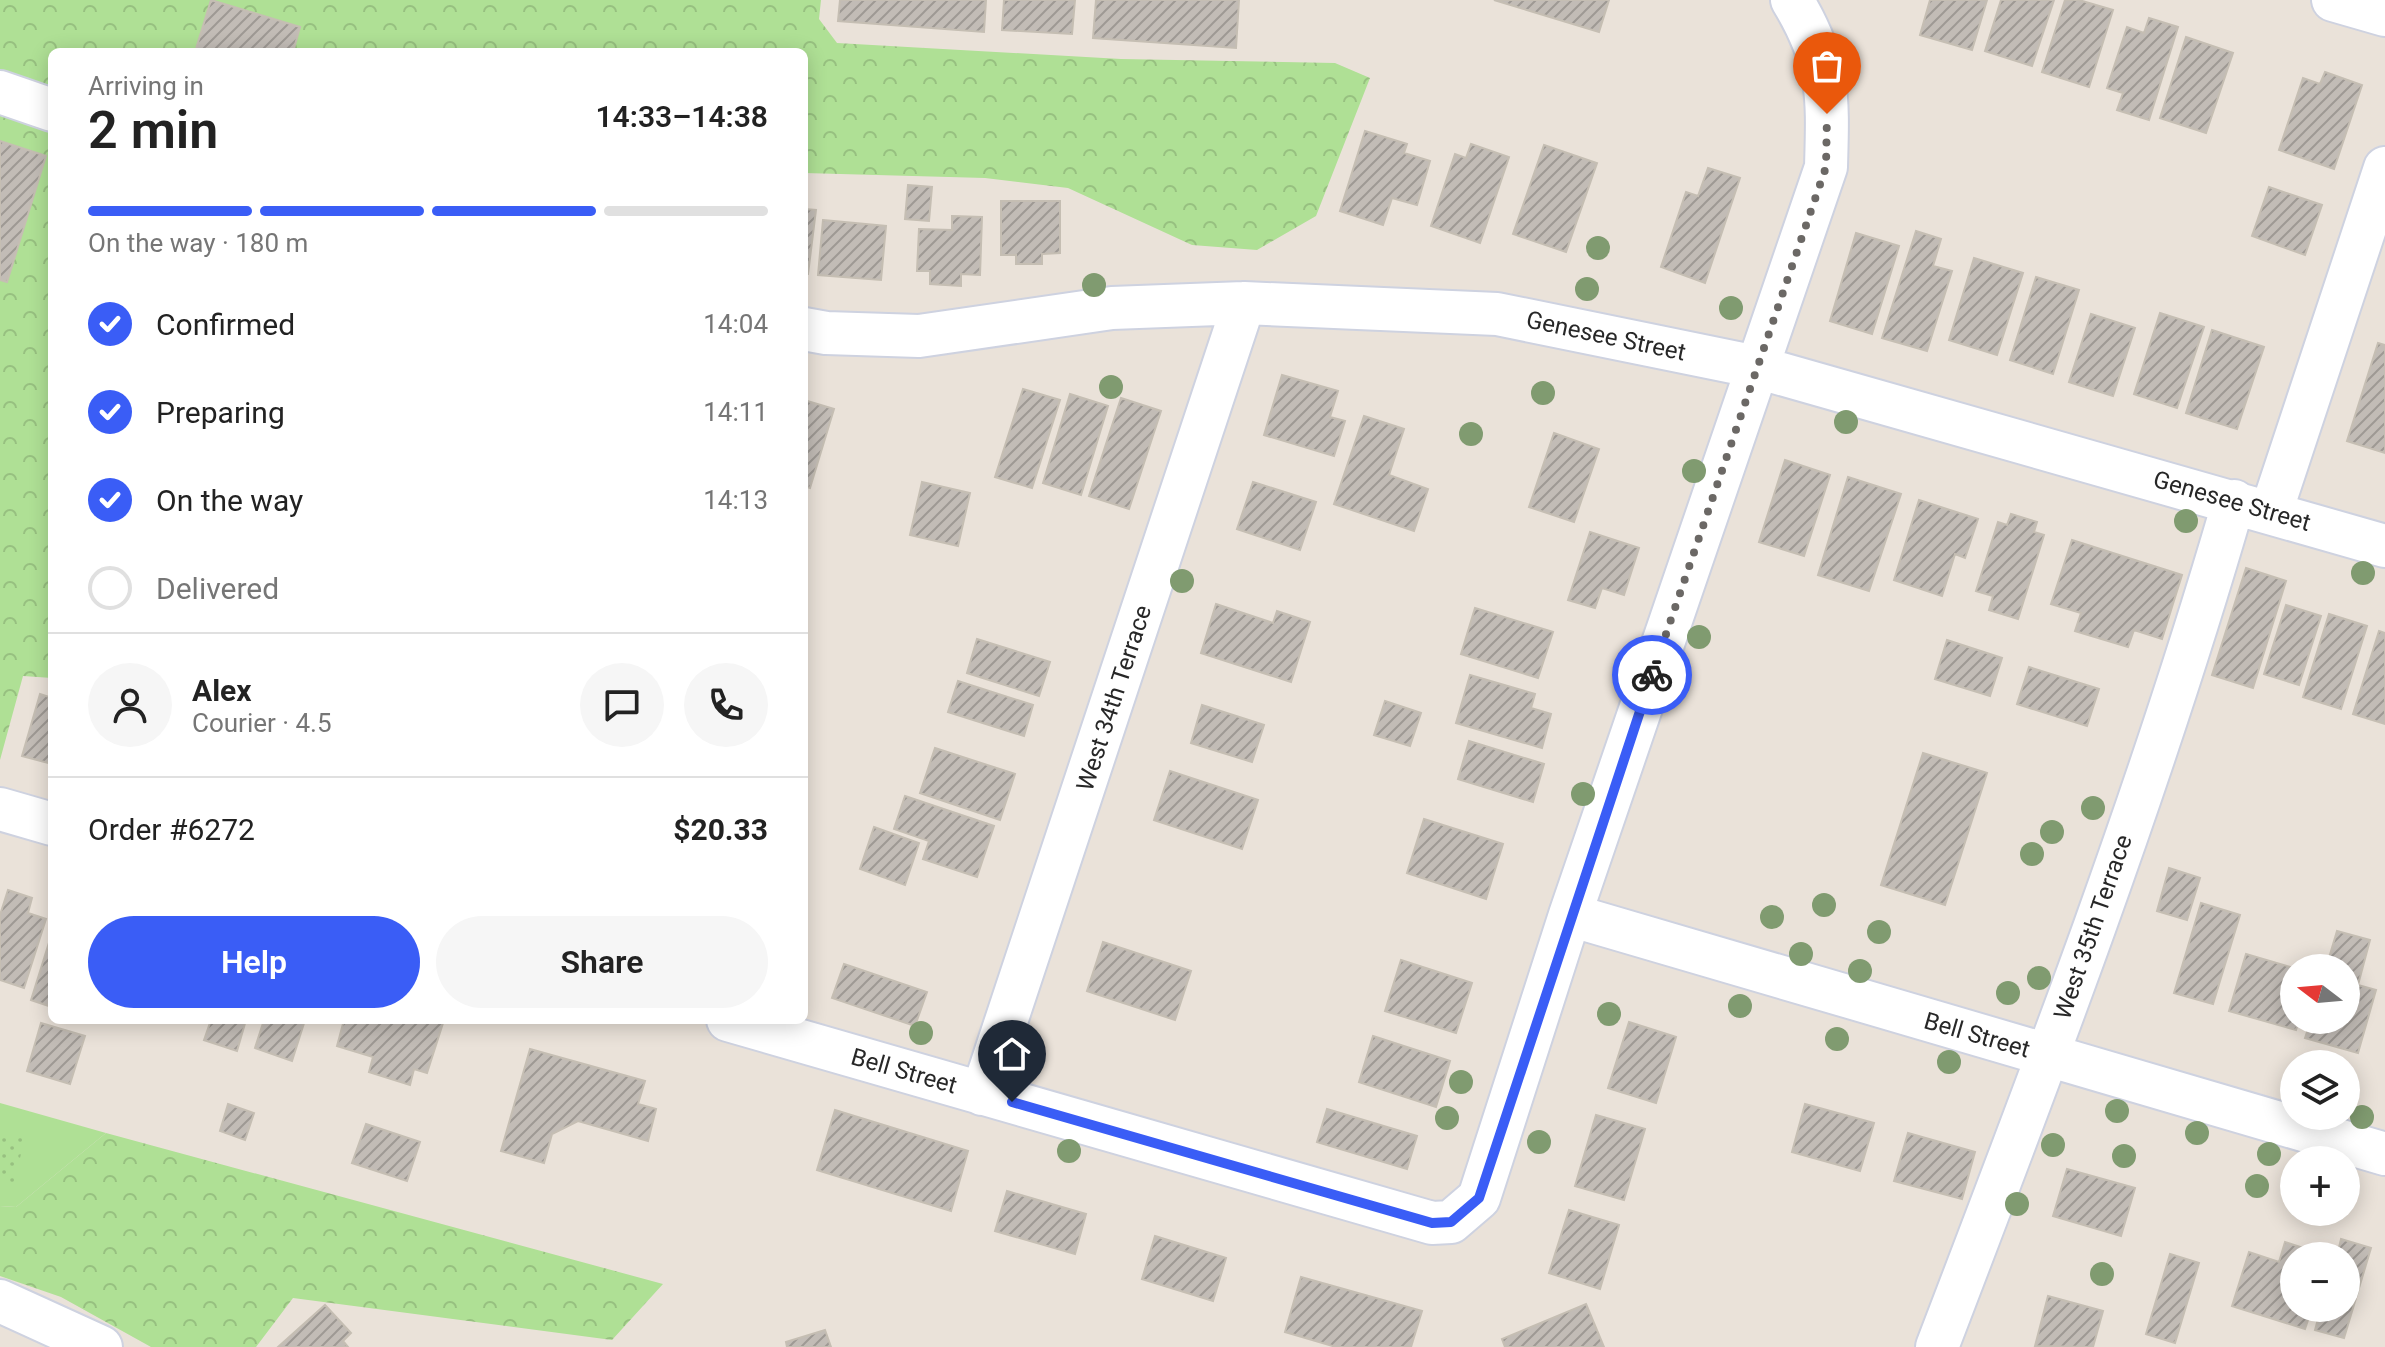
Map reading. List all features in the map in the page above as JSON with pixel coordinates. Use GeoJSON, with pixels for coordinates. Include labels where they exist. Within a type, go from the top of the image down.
{"type":"FeatureCollection","features":[{"type":"Feature","properties":{"kind":"street"},"geometry":{"type":"LineString","coordinates":[[1570,915],[1826,167],[1828,88],[1812,33],[1792,0]]}},
{"type":"Feature","properties":{"kind":"street"},"geometry":{"type":"LineString","coordinates":[[2333,0],[2385,15]]}},
{"type":"Feature","properties":{"kind":"street"},"geometry":{"type":"LineString","coordinates":[[0,92],[48,109]]}},
{"type":"Feature","properties":{"kind":"street","name":"West 35th Terrace"},"geometry":{"type":"LineString","coordinates":[[1937,1347],[2048,1056],[2195,634],[2252,507],[2385,168]]}},
{"type":"Feature","properties":{"kind":"street","name":"Genesee Street"},"geometry":{"type":"LineString","coordinates":[[808,330],[919,336],[1112,308],[1244,303],[1497,314],[1757,367],[2385,546]]}},
{"type":"Feature","properties":{"kind":"street","name":"West 34th Terrace"},"geometry":{"type":"LineString","coordinates":[[982,1094],[1244,303]]}},
{"type":"Feature","properties":{"kind":"street"},"geometry":{"type":"LineString","coordinates":[[0,809],[48,823]]}},
{"type":"Feature","properties":{"kind":"street","name":"Bell Street"},"geometry":{"type":"LineString","coordinates":[[742,1024],[1432,1223],[1451,1222],[1479,1198],[1570,915],[2385,1154]]}},
{"type":"Feature","properties":{"kind":"street"},"geometry":{"type":"LineString","coordinates":[[0,1301],[101,1347]]}},
{"type":"Feature","properties":{"kind":"green space"},"geometry":{"type":"Polygon","coordinates":[[[0,0],[821,0],[819,19],[837,43],[1121,59],[1335,63],[1370,78],[1316,216],[1257,250],[1192,245],[1068,188],[985,178],[808,173],[808,48],[48,48],[48,678],[23,676],[0,760],[0,0]]]}},
{"type":"Feature","properties":{"kind":"green space"},"geometry":{"type":"Polygon","coordinates":[[[0,1103],[106,1133],[16,1207],[0,1206],[0,1103]]]}},
{"type":"Feature","properties":{"kind":"green space"},"geometry":{"type":"Polygon","coordinates":[[[0,1132],[25,1138],[13,1186],[0,1183],[0,1132]]]}},
{"type":"Feature","properties":{"kind":"green space"},"geometry":{"type":"Polygon","coordinates":[[[106,1133],[663,1284],[612,1340],[293,1298],[256,1347],[151,1347],[61,1297],[0,1276],[0,1206],[16,1207],[106,1133]]]}},
{"type":"Feature","properties":{"kind":"building"},"geometry":{"type":"Polygon","coordinates":[[[211,0],[300,27],[294,48],[196,48],[211,0]]]}},
{"type":"Feature","properties":{"kind":"building"},"geometry":{"type":"Polygon","coordinates":[[[840,0],[986,0],[984,32],[838,21],[840,0]]]}},
{"type":"Feature","properties":{"kind":"building"},"geometry":{"type":"Polygon","coordinates":[[[1004,0],[1075,0],[1072,34],[1002,30],[1004,0]]]}},
{"type":"Feature","properties":{"kind":"building"},"geometry":{"type":"Polygon","coordinates":[[[1096,0],[1239,0],[1236,48],[1093,38],[1096,0]]]}},
{"type":"Feature","properties":{"kind":"building"},"geometry":{"type":"Polygon","coordinates":[[[1494,0],[1609,0],[1599,32],[1494,0]]]}},
{"type":"Feature","properties":{"kind":"building"},"geometry":{"type":"Polygon","coordinates":[[[1930,0],[1987,0],[1972,50],[1920,35],[1930,0]]]}},
{"type":"Feature","properties":{"kind":"building"},"geometry":{"type":"Polygon","coordinates":[[[2001,0],[2054,0],[2032,66],[1985,51],[2001,0]]]}},
{"type":"Feature","properties":{"kind":"building"},"geometry":{"type":"Polygon","coordinates":[[[2065,0],[2079,0],[2113,10],[2089,87],[2042,72],[2065,0]]]}},
{"type":"Feature","properties":{"kind":"building"},"geometry":{"type":"Polygon","coordinates":[[[2149,18],[2178,27],[2149,120],[2117,110],[2123,93],[2107,88],[2127,27],[2144,33],[2149,18]]]}},
{"type":"Feature","properties":{"kind":"building"},"geometry":{"type":"Polygon","coordinates":[[[2186,37],[2233,53],[2206,133],[2160,118],[2186,37]]]}},
{"type":"Feature","properties":{"kind":"building"},"geometry":{"type":"Polygon","coordinates":[[[2325,72],[2362,85],[2334,169],[2279,150],[2303,78],[2320,84],[2325,72]]]}},
{"type":"Feature","properties":{"kind":"building"},"geometry":{"type":"Polygon","coordinates":[[[1365,131],[1407,144],[1404,153],[1430,161],[1417,205],[1392,198],[1383,225],[1340,211],[1365,131]]]}},
{"type":"Feature","properties":{"kind":"building"},"geometry":{"type":"Polygon","coordinates":[[[0,141],[46,156],[7,282],[0,280],[0,141]]]}},
{"type":"Feature","properties":{"kind":"building"},"geometry":{"type":"Polygon","coordinates":[[[1471,144],[1509,157],[1480,243],[1431,226],[1455,154],[1466,158],[1471,144]]]}},
{"type":"Feature","properties":{"kind":"building"},"geometry":{"type":"Polygon","coordinates":[[[1544,145],[1597,163],[1566,252],[1513,234],[1544,145]]]}},
{"type":"Feature","properties":{"kind":"building"},"geometry":{"type":"Polygon","coordinates":[[[1708,168],[1740,178],[1705,283],[1661,267],[1686,192],[1698,196],[1708,168]]]}},
{"type":"Feature","properties":{"kind":"building"},"geometry":{"type":"Polygon","coordinates":[[[908,185],[932,187],[929,221],[905,219],[908,185]]]}},
{"type":"Feature","properties":{"kind":"building"},"geometry":{"type":"Polygon","coordinates":[[[2269,187],[2322,205],[2305,255],[2252,236],[2269,187]]]}},
{"type":"Feature","properties":{"kind":"building"},"geometry":{"type":"Polygon","coordinates":[[[1001,201],[1060,201],[1060,253],[1042,254],[1042,264],[1016,264],[1016,255],[1001,255],[1001,201]]]}},
{"type":"Feature","properties":{"kind":"building"},"geometry":{"type":"Polygon","coordinates":[[[808,209],[816,210],[808,274],[808,209]]]}},
{"type":"Feature","properties":{"kind":"building"},"geometry":{"type":"Polygon","coordinates":[[[952,216],[982,217],[980,275],[961,274],[961,286],[930,284],[930,271],[917,271],[919,229],[952,230],[952,216]]]}},
{"type":"Feature","properties":{"kind":"building"},"geometry":{"type":"Polygon","coordinates":[[[823,220],[886,226],[881,280],[818,275],[823,220]]]}},
{"type":"Feature","properties":{"kind":"building"},"geometry":{"type":"Polygon","coordinates":[[[1916,231],[1941,239],[1933,266],[1952,271],[1927,351],[1882,338],[1916,231]]]}},
{"type":"Feature","properties":{"kind":"building"},"geometry":{"type":"Polygon","coordinates":[[[1856,233],[1899,246],[1872,334],[1830,321],[1856,233]]]}},
{"type":"Feature","properties":{"kind":"building"},"geometry":{"type":"Polygon","coordinates":[[[1974,258],[2023,273],[1997,355],[1949,340],[1974,258]]]}},
{"type":"Feature","properties":{"kind":"building"},"geometry":{"type":"Polygon","coordinates":[[[2036,277],[2079,290],[2053,374],[2010,360],[2036,277]]]}},
{"type":"Feature","properties":{"kind":"building"},"geometry":{"type":"Polygon","coordinates":[[[2160,313],[2204,327],[2177,408],[2134,394],[2160,313]]]}},
{"type":"Feature","properties":{"kind":"building"},"geometry":{"type":"Polygon","coordinates":[[[2091,314],[2135,328],[2113,396],[2069,382],[2091,314]]]}},
{"type":"Feature","properties":{"kind":"building"},"geometry":{"type":"Polygon","coordinates":[[[2212,330],[2264,347],[2237,429],[2186,413],[2212,330]]]}},
{"type":"Feature","properties":{"kind":"building"},"geometry":{"type":"Polygon","coordinates":[[[2378,343],[2385,345],[2385,453],[2347,441],[2378,343]]]}},
{"type":"Feature","properties":{"kind":"building"},"geometry":{"type":"Polygon","coordinates":[[[1282,375],[1338,391],[1330,417],[1345,421],[1334,456],[1264,435],[1282,375]]]}},
{"type":"Feature","properties":{"kind":"building"},"geometry":{"type":"Polygon","coordinates":[[[1023,389],[1060,400],[1032,488],[995,477],[1023,389]]]}},
{"type":"Feature","properties":{"kind":"building"},"geometry":{"type":"Polygon","coordinates":[[[1070,394],[1108,406],[1081,495],[1043,483],[1070,394]]]}},
{"type":"Feature","properties":{"kind":"building"},"geometry":{"type":"Polygon","coordinates":[[[1121,398],[1161,411],[1129,509],[1089,496],[1121,398]]]}},
{"type":"Feature","properties":{"kind":"building"},"geometry":{"type":"Polygon","coordinates":[[[808,401],[834,409],[808,487],[808,401]]]}},
{"type":"Feature","properties":{"kind":"building"},"geometry":{"type":"Polygon","coordinates":[[[1364,416],[1404,429],[1389,475],[1428,489],[1414,531],[1334,504],[1364,416]]]}},
{"type":"Feature","properties":{"kind":"building"},"geometry":{"type":"Polygon","coordinates":[[[1554,433],[1599,449],[1574,522],[1529,507],[1554,433]]]}},
{"type":"Feature","properties":{"kind":"building"},"geometry":{"type":"Polygon","coordinates":[[[1785,460],[1830,475],[1804,556],[1759,542],[1785,460]]]}},
{"type":"Feature","properties":{"kind":"building"},"geometry":{"type":"Polygon","coordinates":[[[1848,477],[1901,494],[1869,591],[1818,575],[1848,477]]]}},
{"type":"Feature","properties":{"kind":"building"},"geometry":{"type":"Polygon","coordinates":[[[922,482],[970,493],[958,546],[910,535],[922,482]]]}},
{"type":"Feature","properties":{"kind":"building"},"geometry":{"type":"Polygon","coordinates":[[[1253,482],[1316,502],[1300,550],[1237,529],[1253,482]]]}},
{"type":"Feature","properties":{"kind":"building"},"geometry":{"type":"Polygon","coordinates":[[[1919,500],[1978,519],[1965,558],[1955,554],[1942,596],[1894,580],[1919,500]]]}},
{"type":"Feature","properties":{"kind":"building"},"geometry":{"type":"Polygon","coordinates":[[[2011,514],[2037,522],[2034,532],[2044,535],[2018,619],[1989,610],[1993,596],[1976,591],[1998,522],[2007,525],[2011,514]]]}},
{"type":"Feature","properties":{"kind":"building"},"geometry":{"type":"Polygon","coordinates":[[[1590,532],[1639,548],[1624,595],[1602,588],[1595,608],[1568,600],[1590,532]]]}},
{"type":"Feature","properties":{"kind":"building"},"geometry":{"type":"Polygon","coordinates":[[[2072,540],[2182,575],[2162,639],[2134,630],[2128,647],[2075,631],[2081,613],[2051,604],[2072,540]]]}},
{"type":"Feature","properties":{"kind":"building"},"geometry":{"type":"Polygon","coordinates":[[[2246,568],[2286,581],[2253,688],[2212,675],[2246,568]]]}},
{"type":"Feature","properties":{"kind":"building"},"geometry":{"type":"Polygon","coordinates":[[[1216,604],[1273,623],[1277,611],[1310,622],[1291,682],[1201,653],[1216,604]]]}},
{"type":"Feature","properties":{"kind":"building"},"geometry":{"type":"Polygon","coordinates":[[[2286,605],[2321,616],[2299,685],[2264,674],[2286,605]]]}},
{"type":"Feature","properties":{"kind":"building"},"geometry":{"type":"Polygon","coordinates":[[[1475,608],[1553,632],[1538,678],[1461,654],[1475,608]]]}},
{"type":"Feature","properties":{"kind":"building"},"geometry":{"type":"Polygon","coordinates":[[[2329,614],[2367,626],[2341,709],[2303,697],[2329,614]]]}},
{"type":"Feature","properties":{"kind":"building"},"geometry":{"type":"Polygon","coordinates":[[[2379,631],[2385,633],[2385,724],[2353,714],[2379,631]]]}},
{"type":"Feature","properties":{"kind":"building"},"geometry":{"type":"Polygon","coordinates":[[[977,639],[1050,662],[1039,696],[967,673],[977,639]]]}},
{"type":"Feature","properties":{"kind":"building"},"geometry":{"type":"Polygon","coordinates":[[[1947,640],[2002,658],[1990,696],[1935,679],[1947,640]]]}},
{"type":"Feature","properties":{"kind":"building"},"geometry":{"type":"Polygon","coordinates":[[[2029,667],[2099,689],[2087,726],[2017,704],[2029,667]]]}},
{"type":"Feature","properties":{"kind":"building"},"geometry":{"type":"Polygon","coordinates":[[[1470,675],[1535,694],[1531,708],[1551,714],[1542,748],[1456,723],[1470,675]]]}},
{"type":"Feature","properties":{"kind":"building"},"geometry":{"type":"Polygon","coordinates":[[[958,681],[1033,705],[1024,736],[948,712],[958,681]]]}},
{"type":"Feature","properties":{"kind":"building"},"geometry":{"type":"Polygon","coordinates":[[[40,694],[48,697],[48,763],[22,756],[40,694]]]}},
{"type":"Feature","properties":{"kind":"building"},"geometry":{"type":"Polygon","coordinates":[[[1385,701],[1421,713],[1410,746],[1374,735],[1385,701]]]}},
{"type":"Feature","properties":{"kind":"building"},"geometry":{"type":"Polygon","coordinates":[[[1202,705],[1264,725],[1252,762],[1191,743],[1202,705]]]}},
{"type":"Feature","properties":{"kind":"building"},"geometry":{"type":"Polygon","coordinates":[[[1469,741],[1544,764],[1533,802],[1458,779],[1469,741]]]}},
{"type":"Feature","properties":{"kind":"building"},"geometry":{"type":"Polygon","coordinates":[[[935,748],[1015,774],[1000,820],[920,793],[935,748]]]}},
{"type":"Feature","properties":{"kind":"building"},"geometry":{"type":"Polygon","coordinates":[[[1923,753],[1987,773],[1945,905],[1881,885],[1923,753]]]}},
{"type":"Feature","properties":{"kind":"building"},"geometry":{"type":"Polygon","coordinates":[[[1170,771],[1258,800],[1242,849],[1154,820],[1170,771]]]}},
{"type":"Feature","properties":{"kind":"building"},"geometry":{"type":"Polygon","coordinates":[[[905,796],[994,826],[977,877],[923,859],[929,841],[894,829],[905,796]]]}},
{"type":"Feature","properties":{"kind":"building"},"geometry":{"type":"Polygon","coordinates":[[[1424,819],[1503,844],[1486,899],[1407,873],[1424,819]]]}},
{"type":"Feature","properties":{"kind":"building"},"geometry":{"type":"Polygon","coordinates":[[[874,827],[919,843],[905,885],[860,869],[874,827]]]}},
{"type":"Feature","properties":{"kind":"building"},"geometry":{"type":"Polygon","coordinates":[[[2169,868],[2200,878],[2187,920],[2157,911],[2169,868]]]}},
{"type":"Feature","properties":{"kind":"building"},"geometry":{"type":"Polygon","coordinates":[[[8,890],[32,898],[28,913],[46,919],[24,988],[0,980],[0,915],[8,890]]]}},
{"type":"Feature","properties":{"kind":"building"},"geometry":{"type":"Polygon","coordinates":[[[2201,903],[2240,915],[2213,1004],[2174,993],[2201,903]]]}},
{"type":"Feature","properties":{"kind":"building"},"geometry":{"type":"Polygon","coordinates":[[[2337,931],[2370,940],[2360,978],[2360,954],[2330,954],[2337,931]]]}},
{"type":"Feature","properties":{"kind":"building"},"geometry":{"type":"Polygon","coordinates":[[[1103,942],[1191,971],[1175,1020],[1087,991],[1103,942]]]}},
{"type":"Feature","properties":{"kind":"building"},"geometry":{"type":"Polygon","coordinates":[[[48,946],[48,1006],[31,1000],[48,946]]]}},
{"type":"Feature","properties":{"kind":"building"},"geometry":{"type":"Polygon","coordinates":[[[2246,954],[2280,964],[2280,1025],[2229,1011],[2246,954]]]}},
{"type":"Feature","properties":{"kind":"building"},"geometry":{"type":"Polygon","coordinates":[[[1401,960],[1472,983],[1456,1033],[1385,1011],[1401,960]]]}},
{"type":"Feature","properties":{"kind":"building"},"geometry":{"type":"Polygon","coordinates":[[[844,964],[927,992],[915,1026],[832,998],[844,964]]]}},
{"type":"Feature","properties":{"kind":"building"},"geometry":{"type":"Polygon","coordinates":[[[2360,986],[2376,990],[2359,1050],[2347,1050],[2305,1038],[2306,1034],[2360,1034],[2360,986]]]}},
{"type":"Feature","properties":{"kind":"building"},"geometry":{"type":"Polygon","coordinates":[[[1629,1022],[1676,1037],[1656,1103],[1608,1088],[1629,1022]]]}},
{"type":"Feature","properties":{"kind":"building"},"geometry":{"type":"Polygon","coordinates":[[[41,1023],[85,1036],[70,1084],[27,1071],[41,1023]]]}},
{"type":"Feature","properties":{"kind":"building"},"geometry":{"type":"Polygon","coordinates":[[[210,1024],[245,1024],[237,1051],[204,1040],[210,1024]]]}},
{"type":"Feature","properties":{"kind":"building"},"geometry":{"type":"Polygon","coordinates":[[[263,1024],[304,1024],[292,1061],[255,1048],[263,1024]]]}},
{"type":"Feature","properties":{"kind":"building"},"geometry":{"type":"Polygon","coordinates":[[[343,1024],[443,1024],[427,1073],[414,1069],[410,1085],[369,1072],[373,1057],[337,1046],[343,1024]]]}},
{"type":"Feature","properties":{"kind":"building"},"geometry":{"type":"Polygon","coordinates":[[[1373,1036],[1450,1061],[1436,1107],[1359,1082],[1373,1036]]]}},
{"type":"Feature","properties":{"kind":"building"},"geometry":{"type":"Polygon","coordinates":[[[530,1049],[645,1081],[638,1104],[656,1109],[648,1141],[578,1121],[552,1134],[544,1163],[501,1151],[530,1049]]]}},
{"type":"Feature","properties":{"kind":"building"},"geometry":{"type":"Polygon","coordinates":[[[228,1104],[254,1113],[245,1140],[220,1131],[228,1104]]]}},
{"type":"Feature","properties":{"kind":"building"},"geometry":{"type":"Polygon","coordinates":[[[1805,1104],[1874,1123],[1860,1171],[1792,1152],[1805,1104]]]}},
{"type":"Feature","properties":{"kind":"building"},"geometry":{"type":"Polygon","coordinates":[[[1327,1109],[1417,1136],[1407,1169],[1317,1142],[1327,1109]]]}},
{"type":"Feature","properties":{"kind":"building"},"geometry":{"type":"Polygon","coordinates":[[[835,1110],[968,1151],[951,1211],[817,1170],[835,1110]]]}},
{"type":"Feature","properties":{"kind":"building"},"geometry":{"type":"Polygon","coordinates":[[[1596,1115],[1645,1129],[1624,1200],[1575,1186],[1596,1115]]]}},
{"type":"Feature","properties":{"kind":"building"},"geometry":{"type":"Polygon","coordinates":[[[366,1124],[420,1142],[407,1181],[352,1163],[366,1124]]]}},
{"type":"Feature","properties":{"kind":"building"},"geometry":{"type":"Polygon","coordinates":[[[1908,1133],[1975,1152],[1962,1199],[1894,1181],[1908,1133]]]}},
{"type":"Feature","properties":{"kind":"building"},"geometry":{"type":"Polygon","coordinates":[[[2067,1169],[2135,1188],[2121,1236],[2053,1216],[2067,1169]]]}},
{"type":"Feature","properties":{"kind":"building"},"geometry":{"type":"Polygon","coordinates":[[[1007,1191],[1086,1214],[1075,1254],[995,1231],[1007,1191]]]}},
{"type":"Feature","properties":{"kind":"building"},"geometry":{"type":"Polygon","coordinates":[[[1569,1210],[1619,1225],[1600,1289],[1549,1273],[1569,1210]]]}},
{"type":"Feature","properties":{"kind":"building"},"geometry":{"type":"Polygon","coordinates":[[[1155,1236],[1226,1258],[1213,1301],[1142,1279],[1155,1236]]]}},
{"type":"Feature","properties":{"kind":"building"},"geometry":{"type":"Polygon","coordinates":[[[2360,1245],[2371,1248],[2360,1285],[2360,1245]]]}},
{"type":"Feature","properties":{"kind":"building"},"geometry":{"type":"Polygon","coordinates":[[[2249,1252],[2279,1262],[2280,1259],[2280,1321],[2232,1306],[2249,1252]]]}},
{"type":"Feature","properties":{"kind":"building"},"geometry":{"type":"Polygon","coordinates":[[[2170,1254],[2199,1263],[2175,1343],[2146,1334],[2170,1254]]]}},
{"type":"Feature","properties":{"kind":"building"},"geometry":{"type":"Polygon","coordinates":[[[1301,1277],[1422,1311],[1411,1347],[1336,1347],[1285,1332],[1301,1277]]]}},
{"type":"Feature","properties":{"kind":"building"},"geometry":{"type":"Polygon","coordinates":[[[2048,1296],[2103,1311],[2093,1347],[2035,1346],[2048,1296]]]}},
{"type":"Feature","properties":{"kind":"building"},"geometry":{"type":"Polygon","coordinates":[[[1586,1304],[1604,1347],[1505,1347],[1502,1339],[1586,1304]]]}},
{"type":"Feature","properties":{"kind":"building"},"geometry":{"type":"Polygon","coordinates":[[[325,1305],[351,1333],[343,1341],[348,1347],[278,1347],[325,1305]]]}},
{"type":"Feature","properties":{"kind":"building"},"geometry":{"type":"Polygon","coordinates":[[[2283,1322],[2307,1322],[2305,1329],[2283,1322]]]}},
{"type":"Feature","properties":{"kind":"building"},"geometry":{"type":"Polygon","coordinates":[[[2317,1322],[2349,1322],[2344,1338],[2315,1330],[2317,1322]]]}},
{"type":"Feature","properties":{"kind":"building"},"geometry":{"type":"Polygon","coordinates":[[[825,1330],[831,1347],[787,1347],[786,1342],[825,1330]]]}},
{"type":"Feature","properties":{"kind":"way so far"},"geometry":{"type":"LineString","coordinates":[[1652,675],[1826,167],[1827,114]]}},
{"type":"Feature","properties":{"kind":"route"},"geometry":{"type":"LineString","coordinates":[[1012,1102],[1432,1223],[1451,1222],[1479,1198],[1570,915],[1652,675]]}}]}
